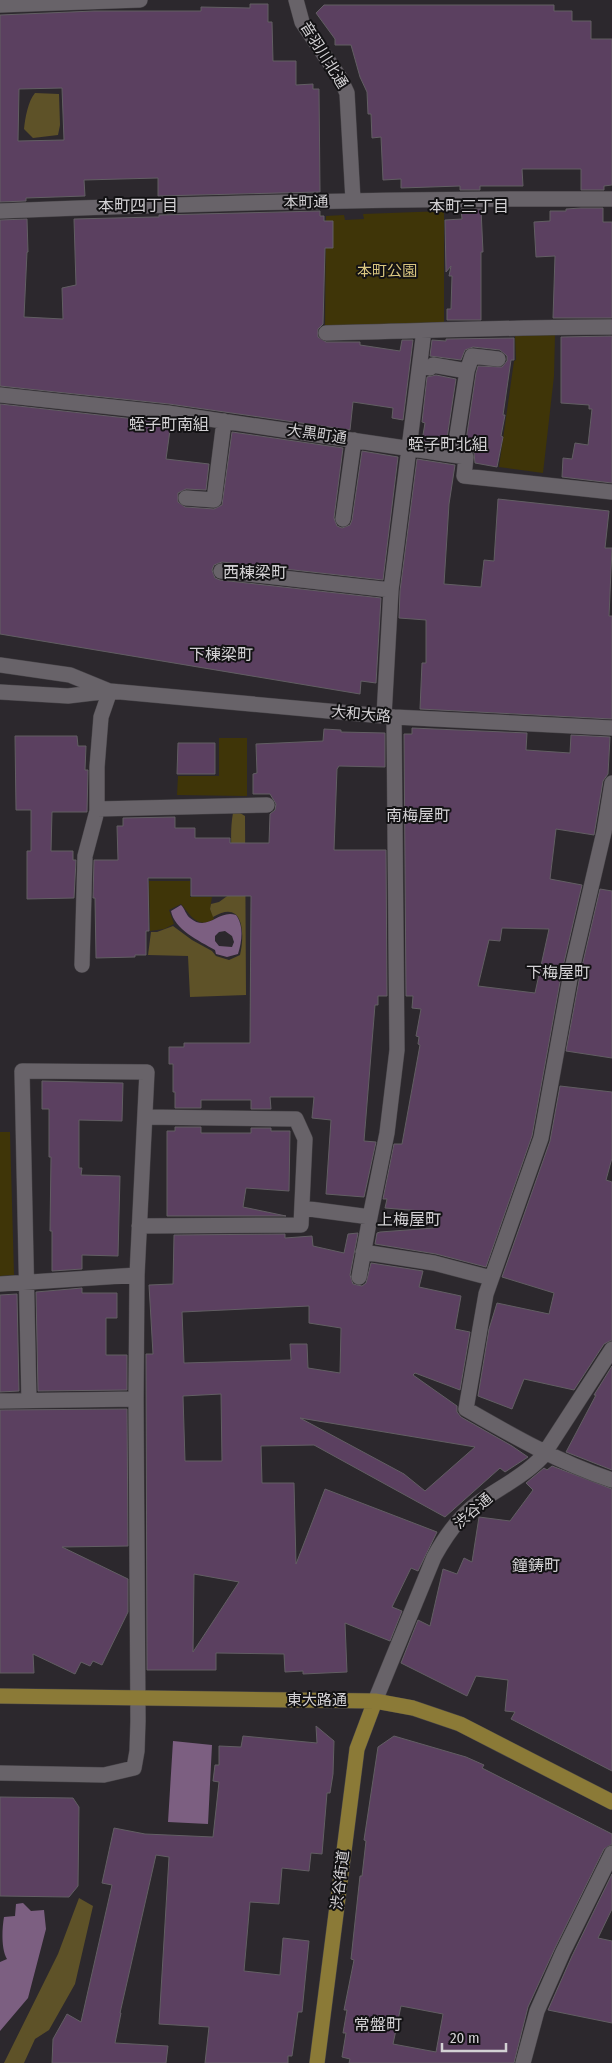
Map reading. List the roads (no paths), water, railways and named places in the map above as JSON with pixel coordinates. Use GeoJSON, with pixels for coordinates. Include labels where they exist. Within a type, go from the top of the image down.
{"type":"FeatureCollection","features":[{"type":"Feature","properties":{"kind":"main road","name":"東大路通"},"geometry":{"type":"LineString","coordinates":[[0,1696],[375,1700],[413,1708],[460,1724],[612,1802]]}},
{"type":"Feature","properties":{"kind":"main road","name":"渋谷街道"},"geometry":{"type":"LineString","coordinates":[[317,2063],[357,1749],[375,1700]]}},
{"type":"Feature","properties":{"kind":"street"},"geometry":{"type":"LineString","coordinates":[[0,5],[140,0]]}},
{"type":"Feature","properties":{"kind":"street","name":"音羽川北通"},"geometry":{"type":"LineString","coordinates":[[296,0],[302,22],[346,87],[349,103],[353,200]]}},
{"type":"Feature","properties":{"kind":"street","name":"本町通"},"geometry":{"type":"LineString","coordinates":[[0,211],[353,200],[612,199]]}},
{"type":"Feature","properties":{"kind":"street"},"geometry":{"type":"LineString","coordinates":[[326,333],[516,327],[612,327]]}},
{"type":"Feature","properties":{"kind":"street"},"geometry":{"type":"LineString","coordinates":[[359,1277],[387,1133],[397,1050],[389,716],[391,590],[423,338]]}},
{"type":"Feature","properties":{"kind":"street"},"geometry":{"type":"LineString","coordinates":[[498,360],[472,356],[467,371],[454,455],[466,457],[464,476],[612,492]]}},
{"type":"Feature","properties":{"kind":"street"},"geometry":{"type":"LineString","coordinates":[[420,366],[430,368],[433,365],[467,371]]}},
{"type":"Feature","properties":{"kind":"street","name":"大黒町通"},"geometry":{"type":"LineString","coordinates":[[0,395],[168,413],[454,455]]}},
{"type":"Feature","properties":{"kind":"street"},"geometry":{"type":"LineString","coordinates":[[186,498],[214,500],[224,421]]}},
{"type":"Feature","properties":{"kind":"street"},"geometry":{"type":"LineString","coordinates":[[343,519],[354,440]]}},
{"type":"Feature","properties":{"kind":"street"},"geometry":{"type":"LineString","coordinates":[[221,571],[391,590]]}},
{"type":"Feature","properties":{"kind":"street"},"geometry":{"type":"LineString","coordinates":[[0,666],[70,675],[110,691]]}},
{"type":"Feature","properties":{"kind":"street"},"geometry":{"type":"LineString","coordinates":[[0,692],[68,696],[110,691]]}},
{"type":"Feature","properties":{"kind":"street"},"geometry":{"type":"LineString","coordinates":[[82,965],[85,856],[97,809],[97,767],[101,717],[110,691]]}},
{"type":"Feature","properties":{"kind":"street","name":"大和大路"},"geometry":{"type":"LineString","coordinates":[[110,691],[389,716],[612,728]]}},
{"type":"Feature","properties":{"kind":"street"},"geometry":{"type":"LineString","coordinates":[[612,783],[604,832],[571,973],[541,1138],[491,1278],[481,1312],[466,1409],[534,1448],[612,1480]]}},
{"type":"Feature","properties":{"kind":"street"},"geometry":{"type":"LineString","coordinates":[[97,809],[266,805]]}},
{"type":"Feature","properties":{"kind":"street"},"geometry":{"type":"LineString","coordinates":[[0,1774],[104,1775],[134,1768],[137,1751],[139,1698],[136,1400],[137,1275],[147,1072],[22,1071],[29,1401]]}},
{"type":"Feature","properties":{"kind":"street"},"geometry":{"type":"LineString","coordinates":[[139,1226],[301,1225],[302,1208],[305,1139],[296,1119],[145,1117]]}},
{"type":"Feature","properties":{"kind":"street"},"geometry":{"type":"LineString","coordinates":[[302,1208],[370,1217]]}},
{"type":"Feature","properties":{"kind":"street"},"geometry":{"type":"LineString","coordinates":[[363,1252],[434,1262],[491,1278]]}},
{"type":"Feature","properties":{"kind":"street"},"geometry":{"type":"LineString","coordinates":[[0,1284],[137,1275]]}},
{"type":"Feature","properties":{"kind":"street","name":"渋谷通"},"geometry":{"type":"LineString","coordinates":[[375,1700],[434,1557],[444,1540],[462,1517],[476,1504],[533,1466],[546,1452],[612,1349]]}},
{"type":"Feature","properties":{"kind":"street"},"geometry":{"type":"LineString","coordinates":[[0,1401],[136,1400]]}},
{"type":"Feature","properties":{"kind":"street"},"geometry":{"type":"LineString","coordinates":[[523,2063],[537,2011],[563,1952],[612,1853]]}},
{"type":"Feature","properties":{"kind":"district","name":"本町四丁目"},"geometry":{"type":"Point","coordinates":[138,205]}},
{"type":"Feature","properties":{"kind":"district","name":"本町三丁目"},"geometry":{"type":"Point","coordinates":[469,206]}},
{"type":"Feature","properties":{"kind":"district","name":"蛭子町南組"},"geometry":{"type":"Point","coordinates":[169,424]}},
{"type":"Feature","properties":{"kind":"district","name":"蛭子町北組"},"geometry":{"type":"Point","coordinates":[448,444]}},
{"type":"Feature","properties":{"kind":"district","name":"西棟梁町"},"geometry":{"type":"Point","coordinates":[255,572]}},
{"type":"Feature","properties":{"kind":"district","name":"下棟梁町"},"geometry":{"type":"Point","coordinates":[221,654]}},
{"type":"Feature","properties":{"kind":"district","name":"南梅屋町"},"geometry":{"type":"Point","coordinates":[418,815]}},
{"type":"Feature","properties":{"kind":"district","name":"下梅屋町"},"geometry":{"type":"Point","coordinates":[558,972]}},
{"type":"Feature","properties":{"kind":"district","name":"上梅屋町"},"geometry":{"type":"Point","coordinates":[409,1219]}},
{"type":"Feature","properties":{"kind":"district","name":"鐘鋳町"},"geometry":{"type":"Point","coordinates":[536,1565]}},
{"type":"Feature","properties":{"kind":"district","name":"常盤町"},"geometry":{"type":"Point","coordinates":[378,2024]}},
{"type":"Feature","properties":{"kind":"park label","name":"本町公園"},"geometry":{"type":"Point","coordinates":[387,271]}}]}
